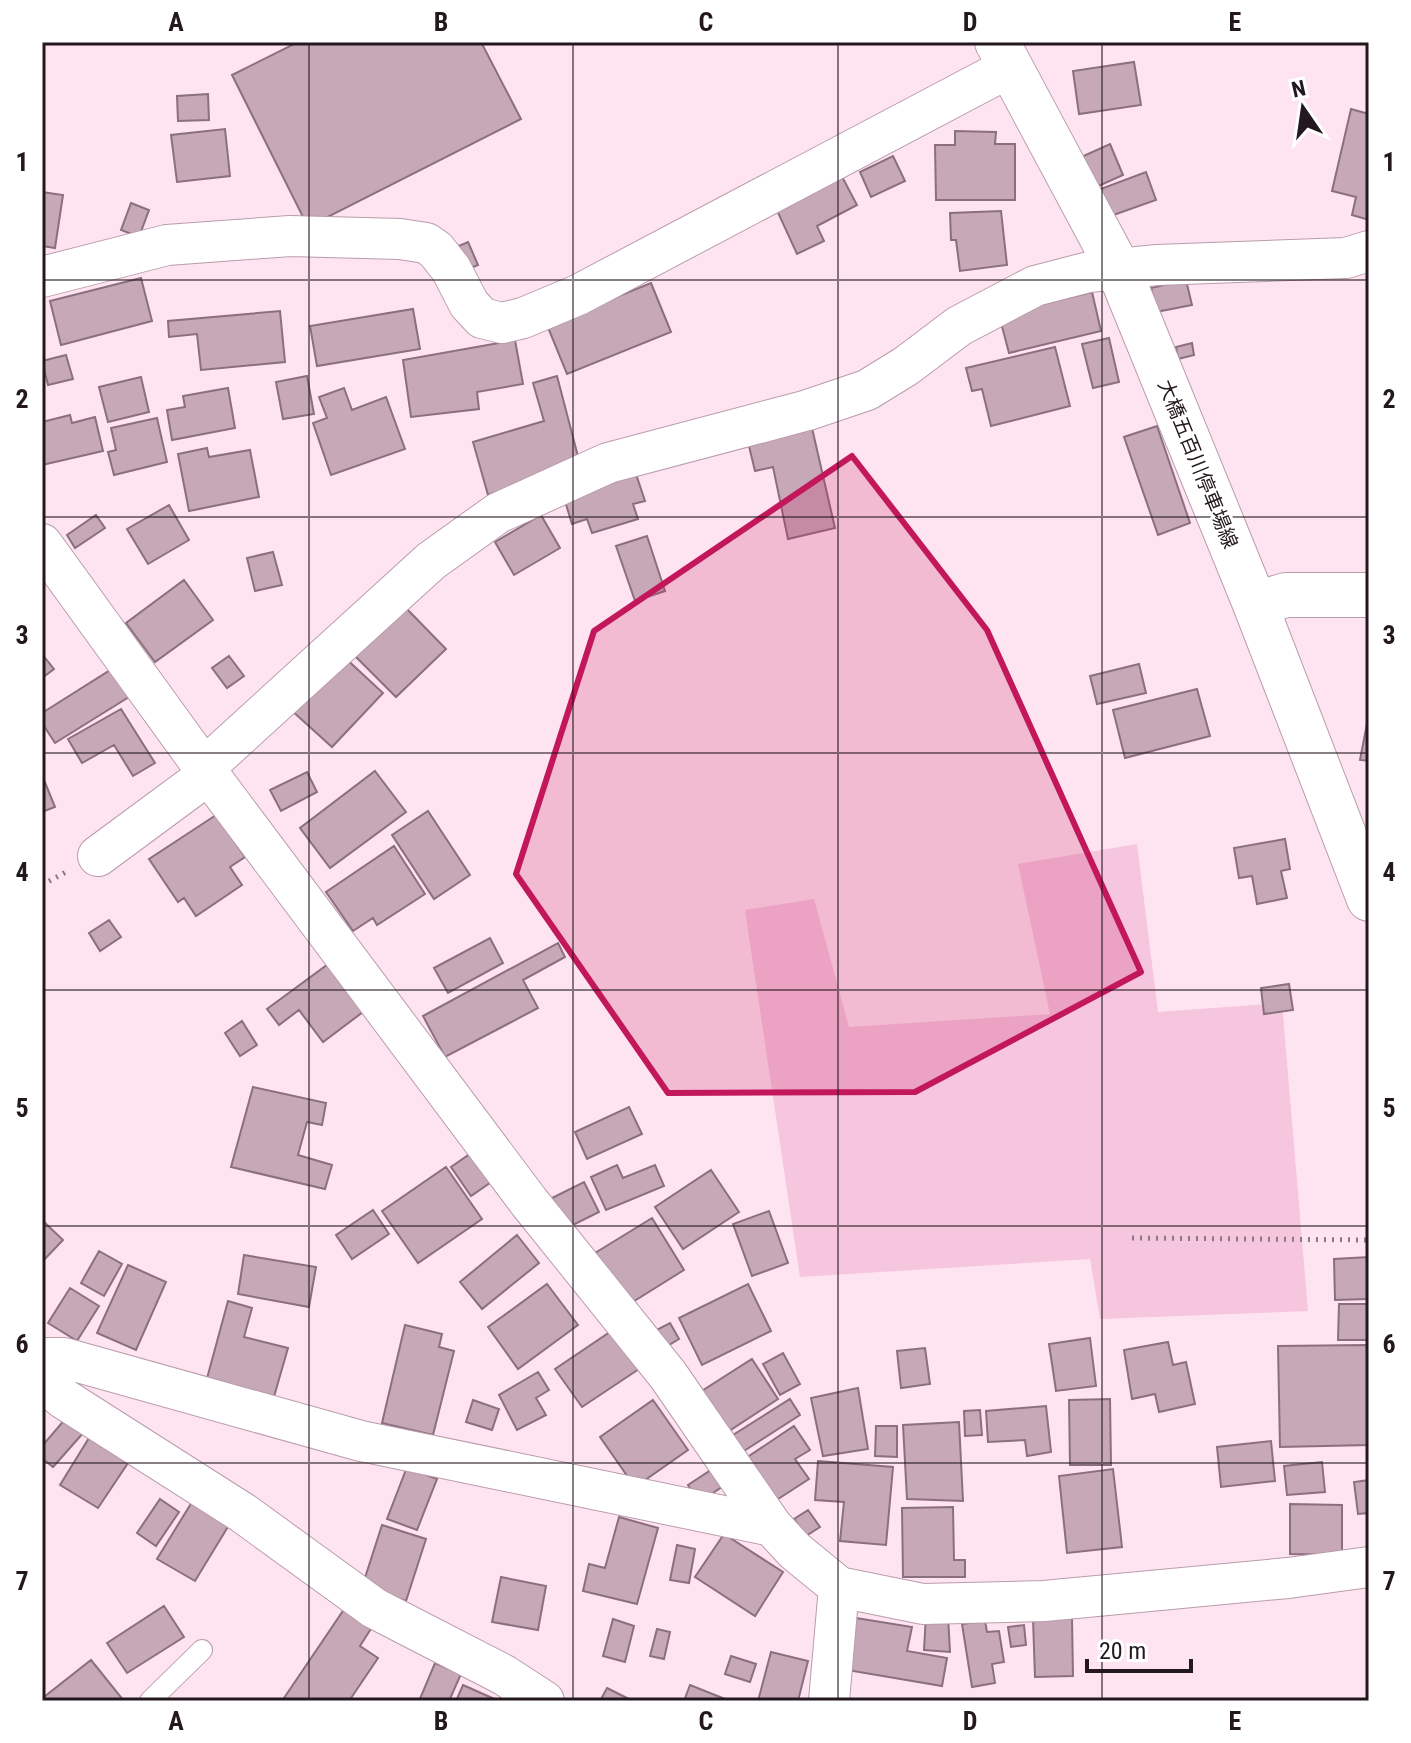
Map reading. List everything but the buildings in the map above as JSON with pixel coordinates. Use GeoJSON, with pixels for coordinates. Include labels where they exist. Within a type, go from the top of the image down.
{"type":"FeatureCollection","features":[{"type":"Feature","properties":{"kind":"main road","name":"大橋五百川停車場線"},"geometry":{"type":"LineString","coordinates":[[1003,55],[1119,270],[1255,604],[1369,899]]}},
{"type":"Feature","properties":{"kind":"main road"},"geometry":{"type":"LineString","coordinates":[[1255,604],[1286,595],[1369,595]]}},
{"type":"Feature","properties":{"kind":"street"},"geometry":{"type":"LineString","coordinates":[[42,277],[167,245],[290,236],[400,239],[426,243],[436,250],[451,269],[469,304],[482,318],[502,323],[523,318],[578,295],[1003,55]]}},
{"type":"Feature","properties":{"kind":"street"},"geometry":{"type":"LineString","coordinates":[[98,856],[206,771],[431,561],[498,513],[608,463],[808,410],[867,390],[906,366],[959,326],[1035,286],[1089,272],[1157,265],[1346,258],[1369,251]]}},
{"type":"Feature","properties":{"kind":"street"},"geometry":{"type":"LineString","coordinates":[[42,544],[206,771],[529,1202],[668,1375],[772,1526],[795,1551],[839,1587],[923,1604],[1044,1601],[1288,1578],[1369,1567]]}},
{"type":"Feature","properties":{"kind":"street"},"geometry":{"type":"LineString","coordinates":[[42,1358],[64,1358],[361,1441],[772,1526]]}},
{"type":"Feature","properties":{"kind":"street"},"geometry":{"type":"LineString","coordinates":[[42,1381],[64,1399],[243,1513],[374,1608],[504,1675],[544,1701]]}},
{"type":"Feature","properties":{"kind":"street"},"geometry":{"type":"LineString","coordinates":[[829,1701],[839,1587]]}},
{"type":"Feature","properties":{"kind":"lane"},"geometry":{"type":"LineString","coordinates":[[150,1701],[202,1650]]}},
{"type":"Feature","properties":{"kind":"path"},"geometry":{"type":"LineString","coordinates":[[1132,1238],[1369,1240]]}},
{"type":"Feature","properties":{"kind":"highlighted area"},"geometry":{"type":"Polygon","coordinates":[[[852,456],[987,630],[1141,972],[915,1092],[668,1093],[516,874],[594,631],[852,456]]]}},
{"type":"Feature","properties":{"kind":"shaded area"},"geometry":{"type":"Polygon","coordinates":[[[1137,844],[1158,1012],[1282,1003],[1308,1311],[1100,1319],[1090,1259],[800,1277],[745,910],[814,899],[849,1027],[1050,1014],[1018,864],[1137,844]]]}}]}
